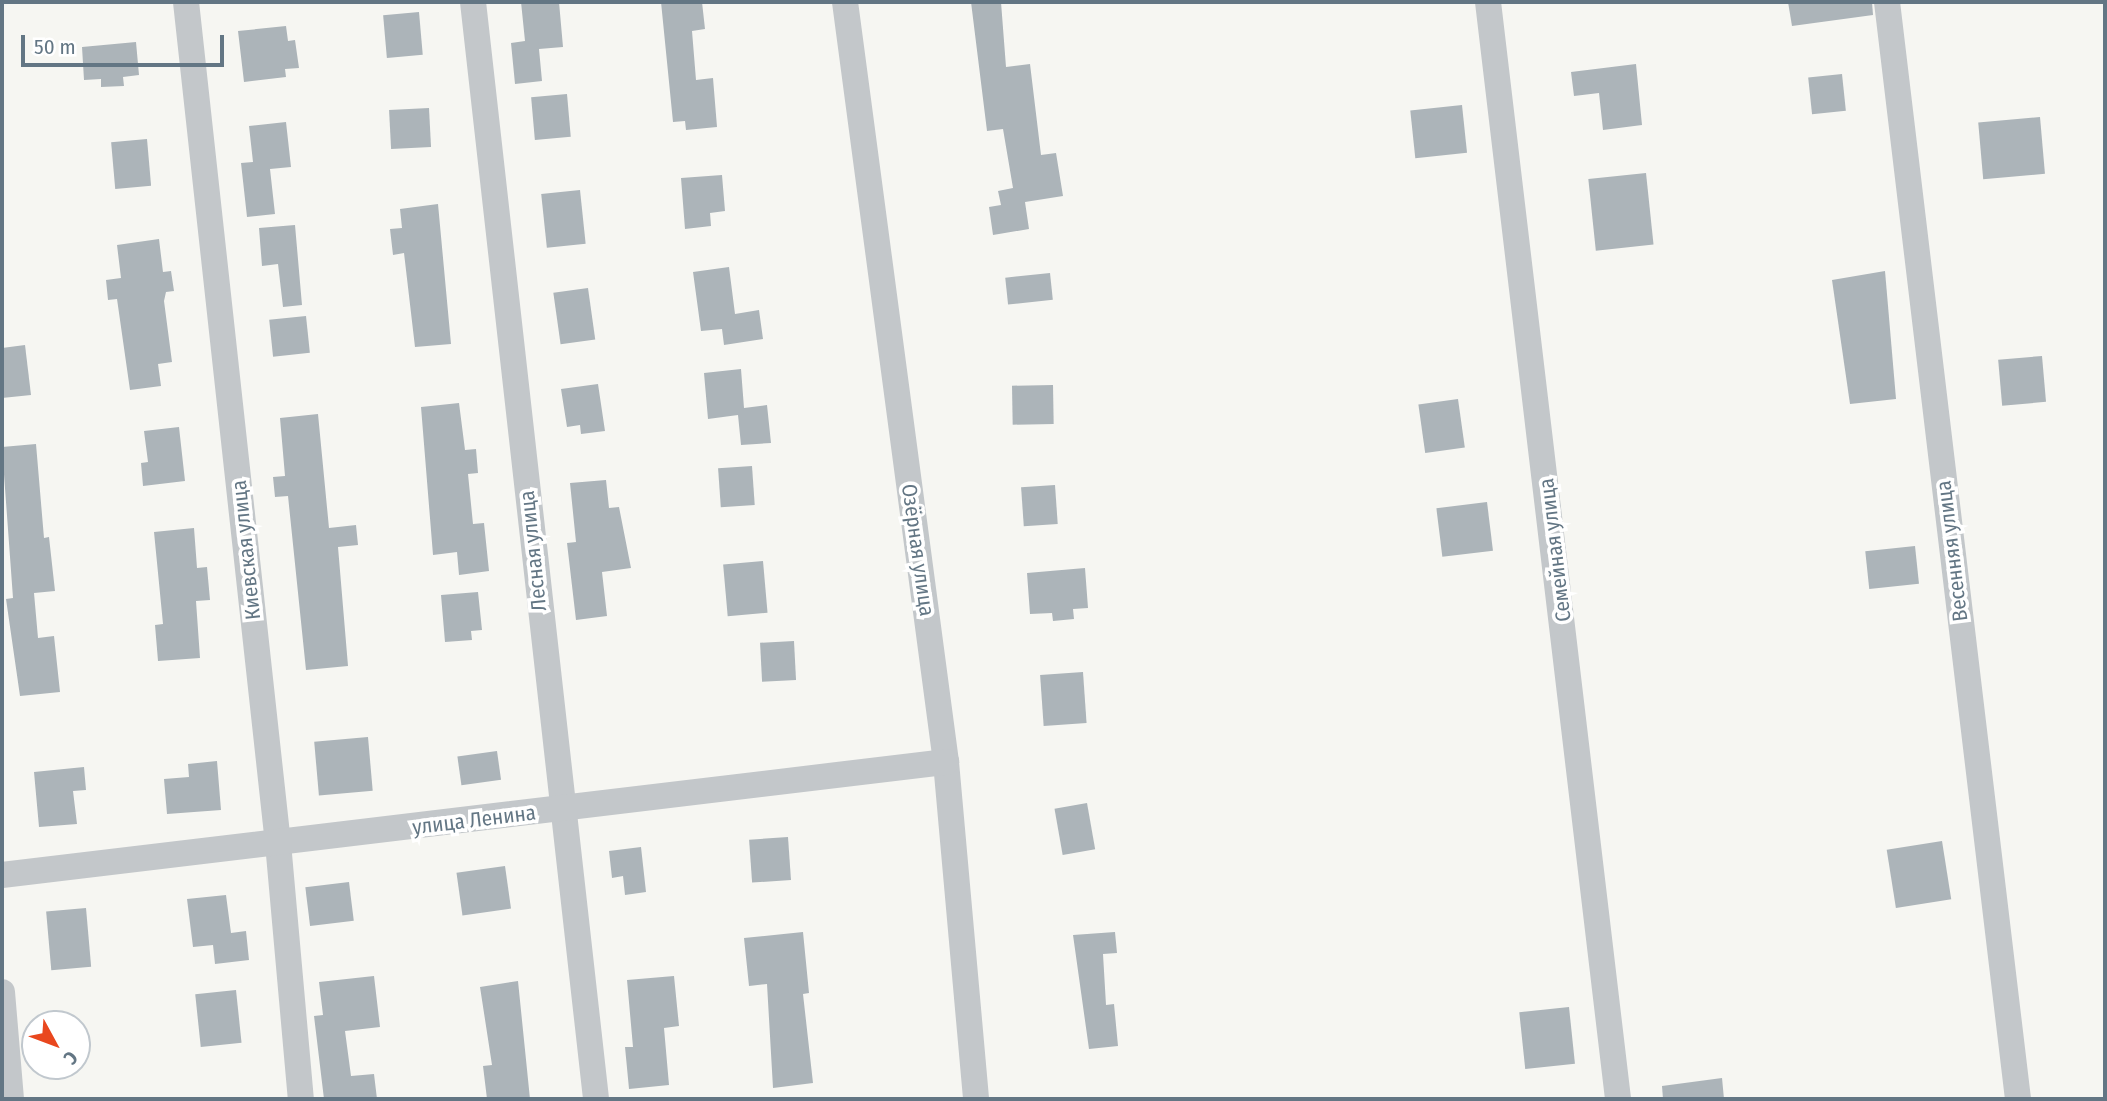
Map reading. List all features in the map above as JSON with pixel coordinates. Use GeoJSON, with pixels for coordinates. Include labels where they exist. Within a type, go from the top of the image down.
{"type":"FeatureCollection","features":[{"type":"Feature","properties":{"kind":"street","name":"Киевская улица"},"geometry":{"type":"LineString","coordinates":[[186,2],[278,843],[301,1099]]}},
{"type":"Feature","properties":{"kind":"street","name":"Лесная улица"},"geometry":{"type":"LineString","coordinates":[[473,2],[561,810],[596,1099]]}},
{"type":"Feature","properties":{"kind":"street","name":"Озёрная улица"},"geometry":{"type":"LineString","coordinates":[[845,2],[946,762],[976,1099]]}},
{"type":"Feature","properties":{"kind":"street","name":"Семейная улица"},"geometry":{"type":"LineString","coordinates":[[1488,2],[1619,1099]]}},
{"type":"Feature","properties":{"kind":"street","name":"Весенняя улица"},"geometry":{"type":"LineString","coordinates":[[1887,2],[2018,1099]]}},
{"type":"Feature","properties":{"kind":"street","name":"улица Ленина"},"geometry":{"type":"LineString","coordinates":[[2,875],[946,762]]}},
{"type":"Feature","properties":{"kind":"street"},"geometry":{"type":"LineString","coordinates":[[2,992],[11,1099]]}},
{"type":"Feature","properties":{"kind":"building"},"geometry":{"type":"Polygon","coordinates":[[[521,2],[559,2],[563,47],[539,49],[542,81],[515,84],[511,43],[525,41],[521,2]]]}},
{"type":"Feature","properties":{"kind":"building"},"geometry":{"type":"Polygon","coordinates":[[[661,2],[702,2],[705,29],[692,31],[696,80],[713,78],[717,127],[686,130],[685,121],[673,122],[661,2]]]}},
{"type":"Feature","properties":{"kind":"building"},"geometry":{"type":"Polygon","coordinates":[[[971,2],[1001,2],[1006,67],[1030,64],[1041,155],[1056,153],[1063,196],[1025,202],[1029,229],[993,235],[989,207],[1001,205],[998,191],[1013,188],[1003,129],[987,131],[971,2]]]}},
{"type":"Feature","properties":{"kind":"building"},"geometry":{"type":"Polygon","coordinates":[[[1788,2],[1872,2],[1873,15],[1792,26],[1788,2]]]}},
{"type":"Feature","properties":{"kind":"building"},"geometry":{"type":"Polygon","coordinates":[[[419,12],[423,55],[387,58],[383,15],[419,12]]]}},
{"type":"Feature","properties":{"kind":"building"},"geometry":{"type":"Polygon","coordinates":[[[286,26],[288,41],[295,40],[299,68],[285,69],[286,77],[244,82],[238,31],[286,26]]]}},
{"type":"Feature","properties":{"kind":"building"},"geometry":{"type":"Polygon","coordinates":[[[136,42],[139,75],[123,77],[124,86],[101,87],[101,79],[84,80],[82,47],[136,42]]]}},
{"type":"Feature","properties":{"kind":"building"},"geometry":{"type":"Polygon","coordinates":[[[1636,64],[1642,125],[1603,130],[1599,93],[1574,96],[1571,72],[1636,64]]]}},
{"type":"Feature","properties":{"kind":"building"},"geometry":{"type":"Polygon","coordinates":[[[1842,74],[1846,111],[1812,114],[1808,78],[1842,74]]]}},
{"type":"Feature","properties":{"kind":"building"},"geometry":{"type":"Polygon","coordinates":[[[567,94],[571,137],[535,140],[531,97],[567,94]]]}},
{"type":"Feature","properties":{"kind":"building"},"geometry":{"type":"Polygon","coordinates":[[[1462,105],[1467,153],[1415,158],[1410,110],[1462,105]]]}},
{"type":"Feature","properties":{"kind":"building"},"geometry":{"type":"Polygon","coordinates":[[[429,108],[431,147],[391,149],[389,110],[429,108]]]}},
{"type":"Feature","properties":{"kind":"building"},"geometry":{"type":"Polygon","coordinates":[[[2040,117],[2045,174],[1983,179],[1978,122],[2040,117]]]}},
{"type":"Feature","properties":{"kind":"building"},"geometry":{"type":"Polygon","coordinates":[[[286,122],[291,167],[270,169],[275,214],[247,217],[241,163],[253,162],[249,126],[286,122]]]}},
{"type":"Feature","properties":{"kind":"building"},"geometry":{"type":"Polygon","coordinates":[[[147,139],[151,186],[115,189],[111,142],[147,139]]]}},
{"type":"Feature","properties":{"kind":"building"},"geometry":{"type":"Polygon","coordinates":[[[1646,173],[1654,245],[1596,251],[1588,179],[1646,173]]]}},
{"type":"Feature","properties":{"kind":"building"},"geometry":{"type":"Polygon","coordinates":[[[722,175],[725,211],[710,213],[711,226],[685,229],[681,178],[722,175]]]}},
{"type":"Feature","properties":{"kind":"building"},"geometry":{"type":"Polygon","coordinates":[[[580,190],[586,244],[547,248],[541,194],[580,190]]]}},
{"type":"Feature","properties":{"kind":"building"},"geometry":{"type":"Polygon","coordinates":[[[438,204],[451,344],[415,347],[404,253],[393,255],[390,229],[402,228],[400,209],[438,204]]]}},
{"type":"Feature","properties":{"kind":"building"},"geometry":{"type":"Polygon","coordinates":[[[295,225],[302,305],[283,307],[278,264],[262,266],[259,228],[295,225]]]}},
{"type":"Feature","properties":{"kind":"building"},"geometry":{"type":"Polygon","coordinates":[[[159,239],[163,272],[171,271],[174,291],[166,292],[164,301],[172,362],[158,364],[161,386],[130,390],[117,299],[108,300],[106,280],[121,278],[117,245],[159,239]]]}},
{"type":"Feature","properties":{"kind":"building"},"geometry":{"type":"Polygon","coordinates":[[[729,267],[735,314],[759,310],[763,339],[724,345],[722,329],[701,331],[693,272],[729,267]]]}},
{"type":"Feature","properties":{"kind":"building"},"geometry":{"type":"Polygon","coordinates":[[[1885,271],[1896,399],[1850,404],[1832,280],[1885,271]]]}},
{"type":"Feature","properties":{"kind":"building"},"geometry":{"type":"Polygon","coordinates":[[[1050,273],[1053,300],[1008,305],[1005,278],[1050,273]]]}},
{"type":"Feature","properties":{"kind":"building"},"geometry":{"type":"Polygon","coordinates":[[[588,288],[595,339],[561,344],[553,293],[588,288]]]}},
{"type":"Feature","properties":{"kind":"building"},"geometry":{"type":"Polygon","coordinates":[[[306,316],[310,353],[273,357],[269,320],[306,316]]]}},
{"type":"Feature","properties":{"kind":"building"},"geometry":{"type":"Polygon","coordinates":[[[25,345],[31,395],[2,398],[2,348],[25,345]]]}},
{"type":"Feature","properties":{"kind":"building"},"geometry":{"type":"Polygon","coordinates":[[[2042,356],[2046,402],[2002,406],[1998,360],[2042,356]]]}},
{"type":"Feature","properties":{"kind":"building"},"geometry":{"type":"Polygon","coordinates":[[[741,369],[744,408],[767,405],[771,443],[741,445],[738,415],[708,419],[704,373],[741,369]]]}},
{"type":"Feature","properties":{"kind":"building"},"geometry":{"type":"Polygon","coordinates":[[[598,384],[605,431],[581,434],[580,425],[567,427],[561,389],[598,384]]]}},
{"type":"Feature","properties":{"kind":"building"},"geometry":{"type":"Polygon","coordinates":[[[1053,385],[1054,424],[1013,425],[1012,386],[1053,385]]]}},
{"type":"Feature","properties":{"kind":"building"},"geometry":{"type":"Polygon","coordinates":[[[1458,399],[1465,448],[1425,453],[1418,405],[1458,399]]]}},
{"type":"Feature","properties":{"kind":"building"},"geometry":{"type":"Polygon","coordinates":[[[459,403],[465,450],[476,449],[478,473],[468,474],[473,524],[484,523],[489,571],[459,575],[457,552],[433,555],[421,407],[459,403]]]}},
{"type":"Feature","properties":{"kind":"building"},"geometry":{"type":"Polygon","coordinates":[[[318,414],[329,528],[356,525],[358,545],[338,547],[348,666],[306,670],[288,496],[275,497],[273,477],[285,476],[280,418],[318,414]]]}},
{"type":"Feature","properties":{"kind":"building"},"geometry":{"type":"Polygon","coordinates":[[[179,427],[185,481],[143,486],[141,463],[148,462],[144,431],[179,427]]]}},
{"type":"Feature","properties":{"kind":"building"},"geometry":{"type":"Polygon","coordinates":[[[36,444],[44,538],[49,537],[55,591],[34,593],[38,638],[54,636],[60,692],[20,696],[6,599],[13,598],[2,447],[36,444]]]}},
{"type":"Feature","properties":{"kind":"building"},"geometry":{"type":"Polygon","coordinates":[[[752,466],[755,505],[721,507],[718,468],[752,466]]]}},
{"type":"Feature","properties":{"kind":"building"},"geometry":{"type":"Polygon","coordinates":[[[606,480],[609,508],[619,507],[631,568],[602,572],[607,616],[576,620],[567,543],[576,542],[570,483],[606,480]]]}},
{"type":"Feature","properties":{"kind":"building"},"geometry":{"type":"Polygon","coordinates":[[[1055,485],[1058,524],[1024,526],[1021,487],[1055,485]]]}},
{"type":"Feature","properties":{"kind":"building"},"geometry":{"type":"Polygon","coordinates":[[[1487,502],[1493,551],[1442,557],[1436,508],[1487,502]]]}},
{"type":"Feature","properties":{"kind":"building"},"geometry":{"type":"Polygon","coordinates":[[[194,528],[197,568],[207,567],[210,600],[196,601],[200,658],[158,661],[155,625],[163,624],[154,532],[194,528]]]}},
{"type":"Feature","properties":{"kind":"building"},"geometry":{"type":"Polygon","coordinates":[[[1915,546],[1919,584],[1869,589],[1865,551],[1915,546]]]}},
{"type":"Feature","properties":{"kind":"building"},"geometry":{"type":"Polygon","coordinates":[[[763,561],[768,613],[728,616],[723,564],[763,561]]]}},
{"type":"Feature","properties":{"kind":"building"},"geometry":{"type":"Polygon","coordinates":[[[1085,568],[1088,608],[1073,609],[1074,619],[1053,621],[1052,613],[1030,614],[1027,573],[1085,568]]]}},
{"type":"Feature","properties":{"kind":"building"},"geometry":{"type":"Polygon","coordinates":[[[478,592],[482,630],[471,631],[472,640],[445,642],[441,595],[478,592]]]}},
{"type":"Feature","properties":{"kind":"building"},"geometry":{"type":"Polygon","coordinates":[[[794,641],[796,680],[762,682],[760,643],[794,641]]]}},
{"type":"Feature","properties":{"kind":"building"},"geometry":{"type":"Polygon","coordinates":[[[1083,672],[1087,723],[1044,726],[1040,675],[1083,672]]]}},
{"type":"Feature","properties":{"kind":"building"},"geometry":{"type":"Polygon","coordinates":[[[368,737],[373,791],[319,796],[314,742],[368,737]]]}},
{"type":"Feature","properties":{"kind":"building"},"geometry":{"type":"Polygon","coordinates":[[[497,751],[501,780],[461,785],[457,757],[497,751]]]}},
{"type":"Feature","properties":{"kind":"building"},"geometry":{"type":"Polygon","coordinates":[[[217,761],[221,810],[167,814],[164,779],[189,777],[188,764],[217,761]]]}},
{"type":"Feature","properties":{"kind":"building"},"geometry":{"type":"Polygon","coordinates":[[[84,767],[86,790],[73,791],[77,824],[39,827],[34,772],[84,767]]]}},
{"type":"Feature","properties":{"kind":"building"},"geometry":{"type":"Polygon","coordinates":[[[1087,803],[1095,849],[1063,855],[1055,809],[1087,803]]]}},
{"type":"Feature","properties":{"kind":"building"},"geometry":{"type":"Polygon","coordinates":[[[788,837],[791,880],[752,883],[749,840],[788,837]]]}},
{"type":"Feature","properties":{"kind":"building"},"geometry":{"type":"Polygon","coordinates":[[[1942,841],[1951,899],[1896,908],[1887,850],[1942,841]]]}},
{"type":"Feature","properties":{"kind":"building"},"geometry":{"type":"Polygon","coordinates":[[[641,847],[646,892],[625,895],[623,876],[612,878],[609,851],[641,847]]]}},
{"type":"Feature","properties":{"kind":"building"},"geometry":{"type":"Polygon","coordinates":[[[505,866],[511,909],[462,915],[456,873],[505,866]]]}},
{"type":"Feature","properties":{"kind":"building"},"geometry":{"type":"Polygon","coordinates":[[[349,882],[354,921],[310,926],[305,887],[349,882]]]}},
{"type":"Feature","properties":{"kind":"building"},"geometry":{"type":"Polygon","coordinates":[[[226,895],[231,933],[246,931],[249,960],[215,964],[213,945],[193,947],[187,899],[226,895]]]}},
{"type":"Feature","properties":{"kind":"building"},"geometry":{"type":"Polygon","coordinates":[[[86,908],[91,967],[51,970],[46,911],[86,908]]]}},
{"type":"Feature","properties":{"kind":"building"},"geometry":{"type":"Polygon","coordinates":[[[803,932],[809,993],[803,994],[813,1083],[773,1088],[767,984],[749,986],[744,938],[803,932]]]}},
{"type":"Feature","properties":{"kind":"building"},"geometry":{"type":"Polygon","coordinates":[[[1115,932],[1117,953],[1103,954],[1106,1005],[1114,1004],[1118,1046],[1089,1049],[1073,935],[1115,932]]]}},
{"type":"Feature","properties":{"kind":"building"},"geometry":{"type":"Polygon","coordinates":[[[374,976],[380,1027],[345,1031],[351,1076],[374,1074],[377,1099],[324,1099],[314,1016],[323,1015],[319,982],[374,976]]]}},
{"type":"Feature","properties":{"kind":"building"},"geometry":{"type":"Polygon","coordinates":[[[674,976],[679,1026],[664,1028],[669,1085],[629,1089],[625,1047],[633,1047],[627,980],[674,976]]]}},
{"type":"Feature","properties":{"kind":"building"},"geometry":{"type":"Polygon","coordinates":[[[518,981],[530,1099],[487,1099],[483,1066],[492,1065],[480,987],[518,981]]]}},
{"type":"Feature","properties":{"kind":"building"},"geometry":{"type":"Polygon","coordinates":[[[236,990],[242,1043],[201,1047],[195,994],[236,990]]]}},
{"type":"Feature","properties":{"kind":"building"},"geometry":{"type":"Polygon","coordinates":[[[1569,1007],[1575,1064],[1525,1069],[1519,1012],[1569,1007]]]}},
{"type":"Feature","properties":{"kind":"building"},"geometry":{"type":"Polygon","coordinates":[[[1722,1078],[1724,1099],[1663,1099],[1662,1086],[1722,1078]]]}}]}
